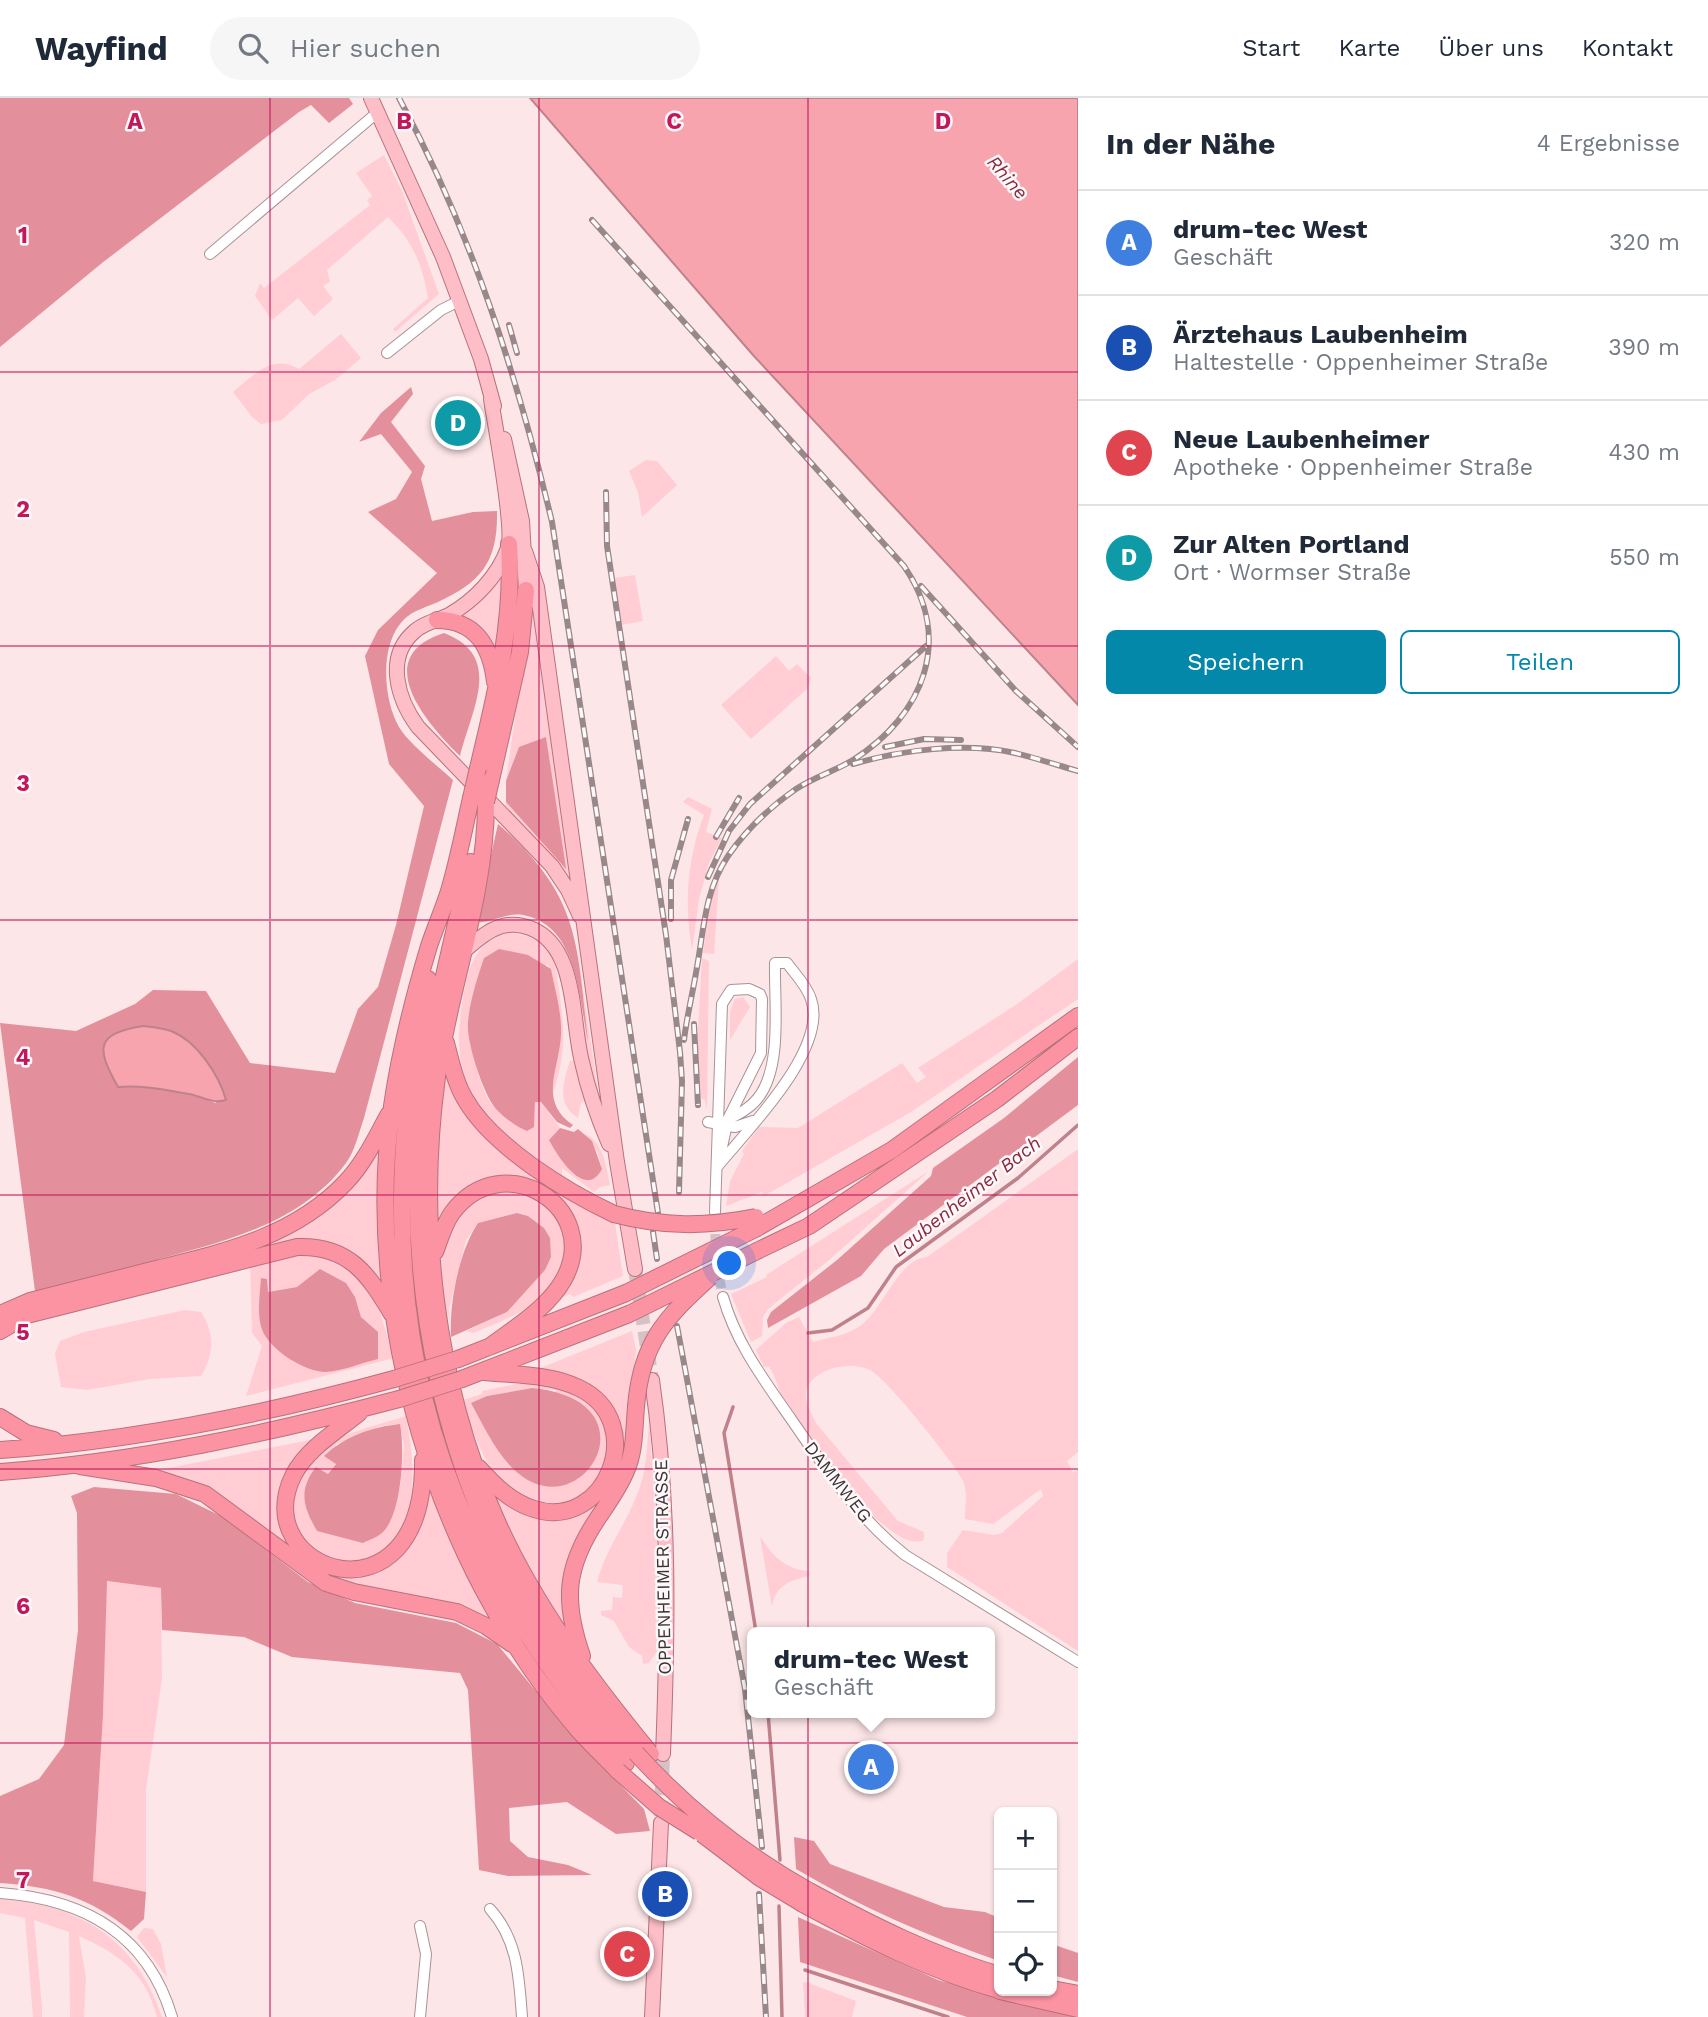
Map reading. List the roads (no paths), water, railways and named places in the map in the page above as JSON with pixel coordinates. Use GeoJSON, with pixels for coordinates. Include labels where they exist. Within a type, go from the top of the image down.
{"type":"FeatureCollection","features":[{"type":"Feature","properties":{"kind":"highway"},"geometry":{"type":"LineString","coordinates":[[509,544],[508,626],[496,695],[478,768],[482,806],[482,857],[444,1038],[430,1150],[429,1207],[433,1258],[442,1339],[474,1462],[502,1532],[551,1621],[589,1675],[631,1758]]}},
{"type":"Feature","properties":{"kind":"highway"},"geometry":{"type":"LineString","coordinates":[[526,590],[520,652],[491,780],[444,905],[411,1008],[391,1108],[387,1235],[395,1319],[423,1447],[474,1571],[518,1649],[574,1726],[631,1758]]}},
{"type":"Feature","properties":{"kind":"highway"},"geometry":{"type":"LineString","coordinates":[[437,620],[461,624],[481,638],[491,657],[496,695]]}},
{"type":"Feature","properties":{"kind":"highway"},"geometry":{"type":"LineString","coordinates":[[482,806],[440,991],[422,1109],[418,1229],[430,1339],[458,1453],[509,1575],[563,1664],[631,1758],[701,1824]]}},
{"type":"Feature","properties":{"kind":"highway"},"geometry":{"type":"LineString","coordinates":[[444,905],[412,1063],[403,1143],[400,1231],[410,1330],[430,1421],[472,1537],[540,1656],[561,1686],[631,1758],[701,1824],[767,1865],[807,1898],[880,1945],[934,1969],[994,1989]]}},
{"type":"Feature","properties":{"kind":"highway"},"geometry":{"type":"LineString","coordinates":[[0,1450],[131,1436],[261,1412],[394,1379],[458,1359],[626,1293],[757,1223],[793,1210],[950,1112],[1078,1016]]}},
{"type":"Feature","properties":{"kind":"highway"},"geometry":{"type":"LineString","coordinates":[[0,1472],[80,1466],[254,1436],[399,1399],[484,1372],[629,1314],[710,1277],[809,1226],[997,1100],[1078,1037]]}},
{"type":"Feature","properties":{"kind":"highway"},"geometry":{"type":"LineString","coordinates":[[444,1038],[459,1088],[488,1128],[539,1169],[614,1213],[679,1226],[757,1223]]}},
{"type":"Feature","properties":{"kind":"highway"},"geometry":{"type":"LineString","coordinates":[[0,1314],[30,1301],[248,1244],[290,1226],[314,1211],[348,1180],[367,1155],[391,1108]]}},
{"type":"Feature","properties":{"kind":"highway"},"geometry":{"type":"LineString","coordinates":[[433,1258],[452,1213],[471,1194],[484,1187],[506,1183],[526,1185],[547,1196],[561,1211],[570,1231],[572,1248],[563,1281],[548,1301],[489,1347]]}},
{"type":"Feature","properties":{"kind":"highway"},"geometry":{"type":"LineString","coordinates":[[0,1331],[19,1318],[41,1311],[286,1249],[306,1247],[336,1252],[358,1267],[395,1319]]}},
{"type":"Feature","properties":{"kind":"highway"},"geometry":{"type":"LineString","coordinates":[[589,1675],[569,1614],[572,1571],[581,1545],[629,1465],[643,1363],[652,1340],[669,1316],[710,1277]]}},
{"type":"Feature","properties":{"kind":"highway"},"geometry":{"type":"LineString","coordinates":[[474,1462],[499,1489],[517,1502],[534,1509],[555,1511],[580,1504],[597,1492],[608,1478],[615,1451],[614,1429],[609,1417],[587,1393],[554,1380],[484,1372]]}},
{"type":"Feature","properties":{"kind":"highway"},"geometry":{"type":"LineString","coordinates":[[365,1408],[314,1448],[295,1473],[288,1489],[286,1512],[289,1527],[300,1546],[318,1562],[341,1569],[359,1569],[376,1565],[397,1550],[411,1531],[418,1510],[423,1447]]}},
{"type":"Feature","properties":{"kind":"highway"},"geometry":{"type":"LineString","coordinates":[[0,1417],[26,1433],[66,1443]]}},
{"type":"Feature","properties":{"kind":"highway"},"geometry":{"type":"LineString","coordinates":[[80,1466],[156,1478],[205,1494],[326,1583],[354,1592],[457,1612],[486,1626],[518,1649]]}},
{"type":"Feature","properties":{"kind":"highway"},"geometry":{"type":"LineString","coordinates":[[807,1898],[938,1954],[994,1973]]}},
{"type":"Feature","properties":{"kind":"highway"},"geometry":{"type":"LineString","coordinates":[[1057,1990],[1078,1994]]}},
{"type":"Feature","properties":{"kind":"highway"},"geometry":{"type":"LineString","coordinates":[[1022,1996],[1078,2009]]}},
{"type":"Feature","properties":{"kind":"main road"},"geometry":{"type":"LineString","coordinates":[[371,98],[420,202],[459,301],[491,399],[517,491],[525,551],[526,590],[542,624]]}},
{"type":"Feature","properties":{"kind":"main road"},"geometry":{"type":"LineString","coordinates":[[491,399],[509,544],[484,586],[467,603],[417,629],[402,647],[397,671],[403,702],[433,745],[552,866],[576,907],[587,945]]}},
{"type":"Feature","properties":{"kind":"main road"},"geometry":{"type":"LineString","coordinates":[[525,551],[537,587],[617,1162],[635,1269]]}},
{"type":"Feature","properties":{"kind":"main road"},"geometry":{"type":"LineString","coordinates":[[463,952],[487,932],[510,925],[534,929],[553,943],[566,975],[581,1060],[591,1095],[617,1162]]}},
{"type":"Feature","properties":{"kind":"main road","name":"OPPENHEIMER STRASSE"},"geometry":{"type":"LineString","coordinates":[[652,1380],[661,1450],[667,1565],[663,1754]]}},
{"type":"Feature","properties":{"kind":"main road"},"geometry":{"type":"LineString","coordinates":[[652,2017],[660,1823]]}},
{"type":"Feature","properties":{"kind":"street"},"geometry":{"type":"LineString","coordinates":[[210,254],[378,112]]}},
{"type":"Feature","properties":{"kind":"street"},"geometry":{"type":"LineString","coordinates":[[387,353],[440,310],[459,301]]}},
{"type":"Feature","properties":{"kind":"street"},"geometry":{"type":"LineString","coordinates":[[717,1167],[801,1059],[811,1036],[811,997],[787,963],[775,963],[771,1072],[758,1098],[745,1111],[720,1123]]}},
{"type":"Feature","properties":{"kind":"street"},"geometry":{"type":"LineString","coordinates":[[715,1212],[720,1123],[722,1004],[731,990],[749,989],[760,994],[762,999],[761,1053],[720,1123],[717,1139],[717,1167]]}},
{"type":"Feature","properties":{"kind":"street"},"geometry":{"type":"LineString","coordinates":[[720,1123],[756,1120]]}},
{"type":"Feature","properties":{"kind":"street","name":"DAMMWEG"},"geometry":{"type":"LineString","coordinates":[[723,1297],[745,1352],[848,1500],[884,1539],[905,1555],[1078,1662]]}},
{"type":"Feature","properties":{"kind":"street"},"geometry":{"type":"LineString","coordinates":[[0,1893],[57,1902],[83,1911],[128,1941],[152,1971],[172,2017]]}},
{"type":"Feature","properties":{"kind":"street"},"geometry":{"type":"LineString","coordinates":[[490,1909],[507,1928],[518,1972],[522,2017]]}},
{"type":"Feature","properties":{"kind":"street"},"geometry":{"type":"LineString","coordinates":[[419,2017],[426,1954],[421,1926]]}},
{"type":"Feature","properties":{"kind":"water","name":"Rhine"},"geometry":{"type":"Polygon","coordinates":[[[530,98],[1078,98],[1078,705],[753,355],[530,98]]]}},
{"type":"Feature","properties":{"kind":"water"},"geometry":{"type":"Polygon","coordinates":[[[143,1026],[171,1031],[190,1042],[206,1060],[226,1100],[212,1101],[154,1088],[118,1087],[106,1062],[104,1045],[116,1033],[143,1026]]]}},
{"type":"Feature","properties":{"kind":"waterway","name":"Laubenheimer Bach"},"geometry":{"type":"LineString","coordinates":[[808,1333],[832,1330],[868,1308],[896,1267],[1018,1178],[1078,1125]]}},
{"type":"Feature","properties":{"kind":"waterway","name":"Laubenheimer Bach"},"geometry":{"type":"LineString","coordinates":[[733,1407],[724,1433],[755,1627]]}},
{"type":"Feature","properties":{"kind":"waterway","name":"Laubenheimer Bach"},"geometry":{"type":"LineString","coordinates":[[768,1718],[780,1860]]}},
{"type":"Feature","properties":{"kind":"waterway","name":"Laubenheimer Bach"},"geometry":{"type":"LineString","coordinates":[[779,1906],[782,2017]]}},
{"type":"Feature","properties":{"kind":"waterway"},"geometry":{"type":"LineString","coordinates":[[805,1970],[948,2017]]}},
{"type":"Feature","properties":{"kind":"tunnel"},"geometry":{"type":"LineString","coordinates":[[715,1219],[716,1263],[723,1297]]}},
{"type":"Feature","properties":{"kind":"tunnel"},"geometry":{"type":"LineString","coordinates":[[635,1269],[652,1380]]}},
{"type":"Feature","properties":{"kind":"tunnel"},"geometry":{"type":"LineString","coordinates":[[661,1816],[663,1754]]}},
{"type":"Feature","properties":{"kind":"railway"},"geometry":{"type":"LineString","coordinates":[[399,98],[425,148],[470,252],[507,358],[552,522],[658,1213]]}},
{"type":"Feature","properties":{"kind":"railway"},"geometry":{"type":"LineString","coordinates":[[592,220],[904,566],[919,593],[927,621],[929,648],[924,674],[914,698],[898,721],[878,742],[853,760],[803,785],[777,803],[743,837],[720,869],[706,910],[684,1040]]}},
{"type":"Feature","properties":{"kind":"railway"},"geometry":{"type":"LineString","coordinates":[[509,325],[517,353]]}},
{"type":"Feature","properties":{"kind":"railway"},"geometry":{"type":"LineString","coordinates":[[606,492],[607,546],[666,935],[680,1052],[682,1081],[679,1192]]}},
{"type":"Feature","properties":{"kind":"railway"},"geometry":{"type":"LineString","coordinates":[[921,586],[1016,691],[1078,747]]}},
{"type":"Feature","properties":{"kind":"railway"},"geometry":{"type":"LineString","coordinates":[[708,877],[729,831],[750,804],[926,646]]}},
{"type":"Feature","properties":{"kind":"railway"},"geometry":{"type":"LineString","coordinates":[[885,747],[924,739],[961,740]]}},
{"type":"Feature","properties":{"kind":"railway"},"geometry":{"type":"LineString","coordinates":[[853,764],[912,751],[975,748],[1015,753],[1078,771]]}},
{"type":"Feature","properties":{"kind":"railway"},"geometry":{"type":"LineString","coordinates":[[716,837],[739,798]]}},
{"type":"Feature","properties":{"kind":"railway"},"geometry":{"type":"LineString","coordinates":[[671,919],[671,880],[688,819]]}},
{"type":"Feature","properties":{"kind":"railway"},"geometry":{"type":"LineString","coordinates":[[694,1024],[698,1105]]}},
{"type":"Feature","properties":{"kind":"railway"},"geometry":{"type":"LineString","coordinates":[[653,1232],[657,1259]]}},
{"type":"Feature","properties":{"kind":"railway"},"geometry":{"type":"LineString","coordinates":[[677,1326],[747,1708]]}},
{"type":"Feature","properties":{"kind":"railway"},"geometry":{"type":"LineString","coordinates":[[748,1718],[762,1847]]}},
{"type":"Feature","properties":{"kind":"railway"},"geometry":{"type":"LineString","coordinates":[[759,1894],[766,2017]]}},
{"type":"Feature","properties":{"kind":"place","name":"Zur Alten Portland"},"geometry":{"type":"Point","coordinates":[458,423]}},
{"type":"Feature","properties":{"kind":"place","name":"drum-tec West"},"geometry":{"type":"Point","coordinates":[871,1767]}},
{"type":"Feature","properties":{"kind":"place","name":"Ärztehaus Laubenheim"},"geometry":{"type":"Point","coordinates":[665,1894]}},
{"type":"Feature","properties":{"kind":"place","name":"Neue Laubenheimer"},"geometry":{"type":"Point","coordinates":[627,1954]}}]}
